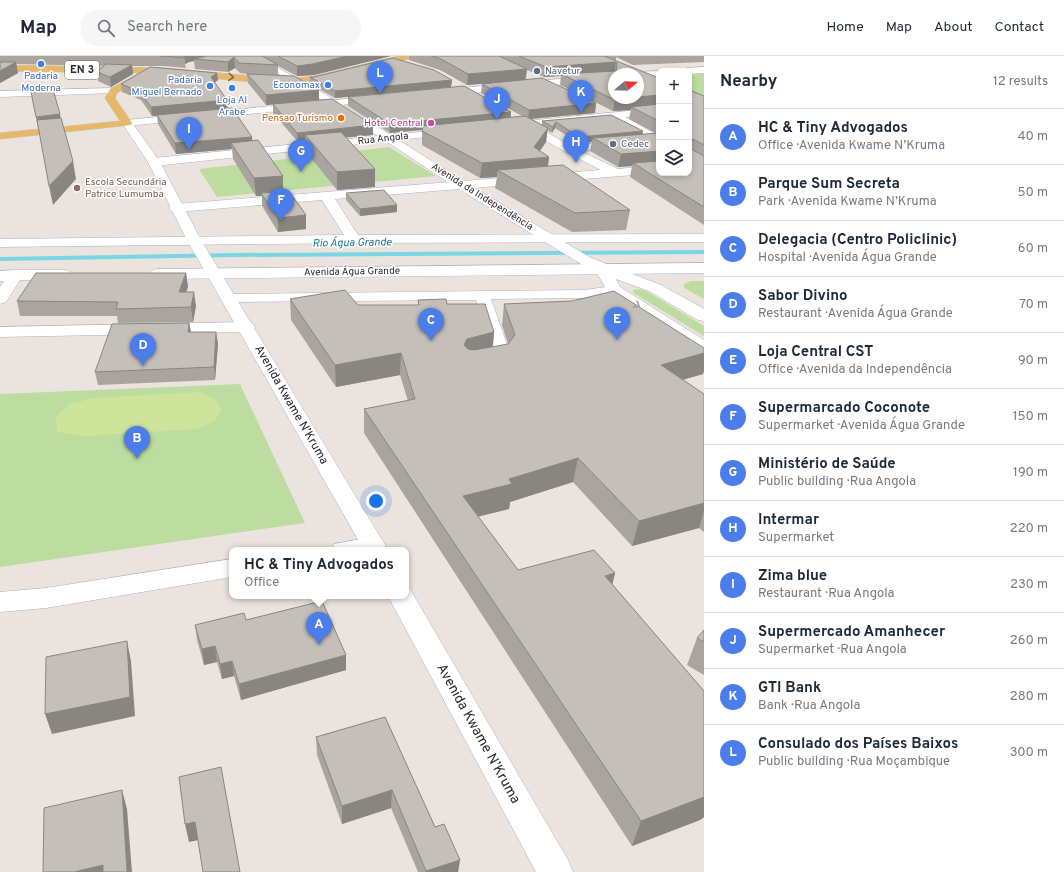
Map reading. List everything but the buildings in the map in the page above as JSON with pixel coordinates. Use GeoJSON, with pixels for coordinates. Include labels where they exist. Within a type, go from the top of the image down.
{"type":"FeatureCollection","features":[{"type":"Feature","properties":{"kind":"main road"},"geometry":{"type":"LineString","coordinates":[[164,71],[264,80],[297,81],[314,79],[393,60]]}},
{"type":"Feature","properties":{"kind":"main road"},"geometry":{"type":"LineString","coordinates":[[164,71],[194,65]]}},
{"type":"Feature","properties":{"kind":"main road","name":"EN 3"},"geometry":{"type":"LineString","coordinates":[[0,68],[164,71]]}},
{"type":"Feature","properties":{"kind":"main road"},"geometry":{"type":"LineString","coordinates":[[0,136],[127,123],[110,98],[113,91],[149,71]]}},
{"type":"Feature","properties":{"kind":"street","name":"Avenida da Independência"},"geometry":{"type":"LineString","coordinates":[[251,56],[334,103],[586,261],[655,288],[704,316]]}},
{"type":"Feature","properties":{"kind":"street"},"geometry":{"type":"LineString","coordinates":[[393,60],[410,60]]}},
{"type":"Feature","properties":{"kind":"street"},"geometry":{"type":"LineString","coordinates":[[692,71],[704,70]]}},
{"type":"Feature","properties":{"kind":"street"},"geometry":{"type":"LineString","coordinates":[[525,74],[566,92]]}},
{"type":"Feature","properties":{"kind":"street"},"geometry":{"type":"LineString","coordinates":[[644,74],[656,74]]}},
{"type":"Feature","properties":{"kind":"street"},"geometry":{"type":"LineString","coordinates":[[427,94],[608,77]]}},
{"type":"Feature","properties":{"kind":"street"},"geometry":{"type":"LineString","coordinates":[[644,77],[656,82]]}},
{"type":"Feature","properties":{"kind":"street"},"geometry":{"type":"LineString","coordinates":[[454,83],[479,98]]}},
{"type":"Feature","properties":{"kind":"street"},"geometry":{"type":"LineString","coordinates":[[0,94],[113,91]]}},
{"type":"Feature","properties":{"kind":"street"},"geometry":{"type":"LineString","coordinates":[[127,123],[389,98]]}},
{"type":"Feature","properties":{"kind":"street"},"geometry":{"type":"LineString","coordinates":[[594,106],[656,139]]}},
{"type":"Feature","properties":{"kind":"street"},"geometry":{"type":"LineString","coordinates":[[495,128],[656,111]]}},
{"type":"Feature","properties":{"kind":"street"},"geometry":{"type":"LineString","coordinates":[[512,117],[568,149],[615,172]]}},
{"type":"Feature","properties":{"kind":"street","name":"Avenida Kwame N’Kruma"},"geometry":{"type":"LineString","coordinates":[[127,123],[154,162],[176,208],[203,256],[246,327],[373,547]]}},
{"type":"Feature","properties":{"kind":"street","name":"Rua Angola"},"geometry":{"type":"LineString","coordinates":[[154,162],[465,131]]}},
{"type":"Feature","properties":{"kind":"street"},"geometry":{"type":"LineString","coordinates":[[176,208],[327,197],[461,184],[656,169]]}},
{"type":"Feature","properties":{"kind":"street"},"geometry":{"type":"LineString","coordinates":[[327,197],[354,239]]}},
{"type":"Feature","properties":{"kind":"street","name":"Avenida Água Grande"},"geometry":{"type":"LineString","coordinates":[[142,274],[203,256],[354,239],[555,242],[704,238]]}},
{"type":"Feature","properties":{"kind":"street","name":"Avenida Água Grande"},"geometry":{"type":"LineString","coordinates":[[0,243],[203,256],[602,268],[704,268]]}},
{"type":"Feature","properties":{"kind":"street"},"geometry":{"type":"LineString","coordinates":[[602,268],[614,290],[704,348]]}},
{"type":"Feature","properties":{"kind":"street"},"geometry":{"type":"LineString","coordinates":[[0,299],[16,275]]}},
{"type":"Feature","properties":{"kind":"street"},"geometry":{"type":"LineString","coordinates":[[0,276],[79,275]]}},
{"type":"Feature","properties":{"kind":"street"},"geometry":{"type":"LineString","coordinates":[[0,332],[246,327]]}},
{"type":"Feature","properties":{"kind":"street"},"geometry":{"type":"LineString","coordinates":[[0,602],[46,598],[229,568]]}},
{"type":"Feature","properties":{"kind":"street","name":"Avenida Kwame N’Kruma"},"geometry":{"type":"LineString","coordinates":[[403,599],[555,872]]}},
{"type":"Feature","properties":{"kind":"lane"},"geometry":{"type":"LineString","coordinates":[[642,141],[656,140]]}},
{"type":"Feature","properties":{"kind":"lane"},"geometry":{"type":"LineString","coordinates":[[568,149],[627,143]]}},
{"type":"Feature","properties":{"kind":"lane"},"geometry":{"type":"LineString","coordinates":[[229,298],[584,294],[614,290]]}},
{"type":"Feature","properties":{"kind":"lane"},"geometry":{"type":"LineString","coordinates":[[472,366],[499,360],[503,356],[482,295]]}},
{"type":"Feature","properties":{"kind":"green space"},"geometry":{"type":"Polygon","coordinates":[[[704,73],[704,96],[692,92],[692,75],[704,73]]]}},
{"type":"Feature","properties":{"kind":"green space"},"geometry":{"type":"Polygon","coordinates":[[[389,147],[436,176],[217,197],[199,169],[389,147]]]}},
{"type":"Feature","properties":{"kind":"green space"},"geometry":{"type":"Polygon","coordinates":[[[691,281],[704,281],[704,299],[684,288],[684,284],[691,281]]]}},
{"type":"Feature","properties":{"kind":"green space"},"geometry":{"type":"Polygon","coordinates":[[[638,289],[646,291],[704,326],[704,336],[633,292],[634,290],[638,289]]]}},
{"type":"Feature","properties":{"kind":"green space"},"geometry":{"type":"Polygon","coordinates":[[[240,384],[305,523],[0,567],[0,394],[240,384]]]}},
{"type":"Feature","properties":{"kind":"green space"},"geometry":{"type":"Polygon","coordinates":[[[200,392],[215,399],[222,409],[214,421],[197,429],[85,436],[58,432],[55,418],[69,404],[94,398],[200,392]]]}},
{"type":"Feature","properties":{"kind":"waterway","name":"Rio Água Grande"},"geometry":{"type":"LineString","coordinates":[[0,259],[235,255],[704,252]]}},
{"type":"Feature","properties":{"kind":"place","name":"Padaria Moderna"},"geometry":{"type":"Point","coordinates":[41,64]}},
{"type":"Feature","properties":{"kind":"place","name":"Navetur"},"geometry":{"type":"Point","coordinates":[537,71]}},
{"type":"Feature","properties":{"kind":"place","name":"Economax"},"geometry":{"type":"Point","coordinates":[328,85]}},
{"type":"Feature","properties":{"kind":"place","name":"Padaria Miguel Bernado"},"geometry":{"type":"Point","coordinates":[210,86]}},
{"type":"Feature","properties":{"kind":"place","name":"Loja Al Arabe"},"geometry":{"type":"Point","coordinates":[232,88]}},
{"type":"Feature","properties":{"kind":"place","name":"Consulado dos Países Baixos"},"geometry":{"type":"Point","coordinates":[380,94]}},
{"type":"Feature","properties":{"kind":"place","name":"GTI Bank"},"geometry":{"type":"Point","coordinates":[581,113]}},
{"type":"Feature","properties":{"kind":"place","name":"Pensao Turismo"},"geometry":{"type":"Point","coordinates":[341,118]}},
{"type":"Feature","properties":{"kind":"place","name":"Supermercado Amanhecer"},"geometry":{"type":"Point","coordinates":[497,120]}},
{"type":"Feature","properties":{"kind":"place","name":"Hotel Central"},"geometry":{"type":"Point","coordinates":[431,123]}},
{"type":"Feature","properties":{"kind":"place","name":"Cedec"},"geometry":{"type":"Point","coordinates":[613,144]}},
{"type":"Feature","properties":{"kind":"place","name":"Zima blue"},"geometry":{"type":"Point","coordinates":[189,150]}},
{"type":"Feature","properties":{"kind":"place","name":"Intermar"},"geometry":{"type":"Point","coordinates":[576,163]}},
{"type":"Feature","properties":{"kind":"place","name":"Ministério de Saúde"},"geometry":{"type":"Point","coordinates":[301,172]}},
{"type":"Feature","properties":{"kind":"place","name":"Escola Secundária Patrice Lumumba"},"geometry":{"type":"Point","coordinates":[77,188]}},
{"type":"Feature","properties":{"kind":"place","name":"Supermarcado Coconote"},"geometry":{"type":"Point","coordinates":[281,221]}},
{"type":"Feature","properties":{"kind":"place","name":"Loja Central CST"},"geometry":{"type":"Point","coordinates":[617,340]}},
{"type":"Feature","properties":{"kind":"place","name":"Delegacia (Centro Policlinic)"},"geometry":{"type":"Point","coordinates":[431,341]}},
{"type":"Feature","properties":{"kind":"place","name":"Sabor Divino"},"geometry":{"type":"Point","coordinates":[143,366]}},
{"type":"Feature","properties":{"kind":"place","name":"Parque Sum Secreta"},"geometry":{"type":"Point","coordinates":[137,459]}},
{"type":"Feature","properties":{"kind":"place","name":"HC & Tiny Advogados"},"geometry":{"type":"Point","coordinates":[319,645]}}]}
